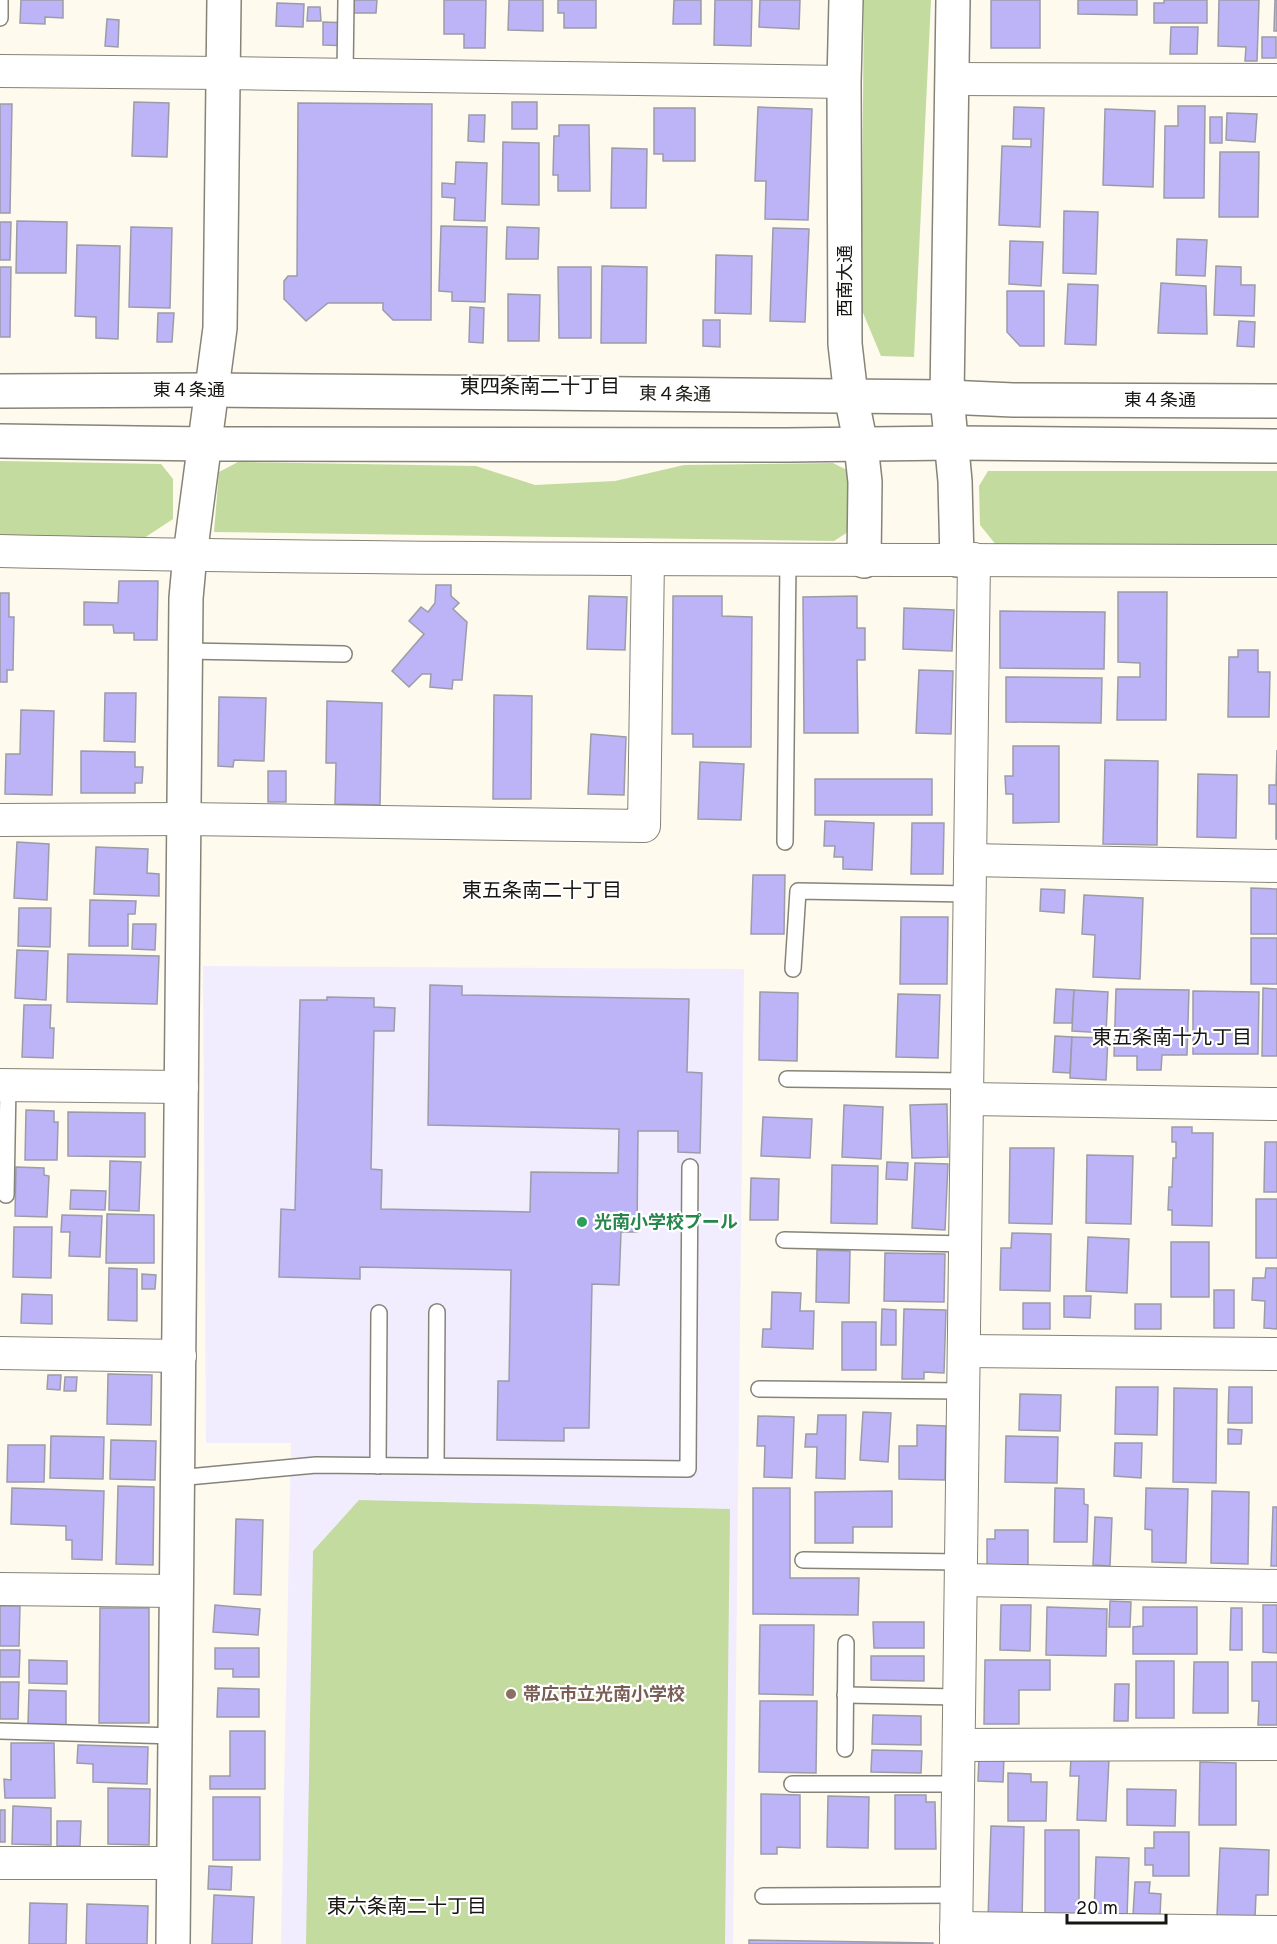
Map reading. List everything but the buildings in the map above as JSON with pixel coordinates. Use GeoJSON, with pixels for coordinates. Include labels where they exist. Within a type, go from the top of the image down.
{"type":"FeatureCollection","features":[{"type":"Feature","properties":{"kind":"street"},"geometry":{"type":"LineString","coordinates":[[173,1944],[186,598],[220,328],[224,0]]}},
{"type":"Feature","properties":{"kind":"street","name":"西南大通"},"geometry":{"type":"LineString","coordinates":[[846,0],[845,344],[865,482],[864,561]]}},
{"type":"Feature","properties":{"kind":"street"},"geometry":{"type":"LineString","coordinates":[[953,0],[947,397],[965,560],[970,860],[956,1936],[1277,1932]]}},
{"type":"Feature","properties":{"kind":"street"},"geometry":{"type":"LineString","coordinates":[[0,71],[844,82]]}},
{"type":"Feature","properties":{"kind":"street"},"geometry":{"type":"LineString","coordinates":[[953,79],[1277,80]]}},
{"type":"Feature","properties":{"kind":"street","name":"東４条通"},"geometry":{"type":"LineString","coordinates":[[0,391],[212,390],[1277,401]]}},
{"type":"Feature","properties":{"kind":"street"},"geometry":{"type":"LineString","coordinates":[[0,441],[205,444],[861,445],[953,443],[1277,446]]}},
{"type":"Feature","properties":{"kind":"street"},"geometry":{"type":"LineString","coordinates":[[0,551],[190,555],[864,561],[1277,561]]}},
{"type":"Feature","properties":{"kind":"street"},"geometry":{"type":"LineString","coordinates":[[0,820],[184,819],[644,826],[648,559]]}},
{"type":"Feature","properties":{"kind":"street"},"geometry":{"type":"LineString","coordinates":[[970,860],[1277,866]]}},
{"type":"Feature","properties":{"kind":"street"},"geometry":{"type":"LineString","coordinates":[[4,1085],[182,1087]]}},
{"type":"Feature","properties":{"kind":"street"},"geometry":{"type":"LineString","coordinates":[[967,1090],[1277,1104]]}},
{"type":"Feature","properties":{"kind":"street"},"geometry":{"type":"LineString","coordinates":[[964,1351],[1277,1354]]}},
{"type":"Feature","properties":{"kind":"street"},"geometry":{"type":"LineString","coordinates":[[0,1353],[180,1356]]}},
{"type":"Feature","properties":{"kind":"street"},"geometry":{"type":"LineString","coordinates":[[961,1571],[1277,1586]]}},
{"type":"Feature","properties":{"kind":"street"},"geometry":{"type":"LineString","coordinates":[[0,1589],[176,1591]]}},
{"type":"Feature","properties":{"kind":"street"},"geometry":{"type":"LineString","coordinates":[[958,1745],[1277,1744]]}},
{"type":"Feature","properties":{"kind":"street"},"geometry":{"type":"LineString","coordinates":[[0,1863],[174,1863]]}},
{"type":"Feature","properties":{"kind":"lane"},"geometry":{"type":"LineString","coordinates":[[0,0],[0,18]]}},
{"type":"Feature","properties":{"kind":"lane"},"geometry":{"type":"LineString","coordinates":[[345,75],[346,0]]}},
{"type":"Feature","properties":{"kind":"lane"},"geometry":{"type":"LineString","coordinates":[[785,842],[788,560]]}},
{"type":"Feature","properties":{"kind":"lane"},"geometry":{"type":"LineString","coordinates":[[186,651],[344,654]]}},
{"type":"Feature","properties":{"kind":"lane"},"geometry":{"type":"LineString","coordinates":[[793,969],[798,891],[969,894]]}},
{"type":"Feature","properties":{"kind":"lane"},"geometry":{"type":"LineString","coordinates":[[788,1079],[967,1090]]}},
{"type":"Feature","properties":{"kind":"lane"},"geometry":{"type":"LineString","coordinates":[[4,1085],[6,1195]]}},
{"type":"Feature","properties":{"kind":"lane"},"geometry":{"type":"LineString","coordinates":[[177,1478],[316,1466],[688,1468],[690,1167]]}},
{"type":"Feature","properties":{"kind":"lane"},"geometry":{"type":"LineString","coordinates":[[784,1239],[965,1244]]}},
{"type":"Feature","properties":{"kind":"lane"},"geometry":{"type":"LineString","coordinates":[[436,1312],[436,1466]]}},
{"type":"Feature","properties":{"kind":"lane"},"geometry":{"type":"LineString","coordinates":[[378,1466],[379,1313]]}},
{"type":"Feature","properties":{"kind":"lane"},"geometry":{"type":"LineString","coordinates":[[759,1389],[963,1391]]}},
{"type":"Feature","properties":{"kind":"lane"},"geometry":{"type":"LineString","coordinates":[[803,1560],[961,1571]]}},
{"type":"Feature","properties":{"kind":"lane"},"geometry":{"type":"LineString","coordinates":[[845,1749],[846,1642]]}},
{"type":"Feature","properties":{"kind":"lane"},"geometry":{"type":"LineString","coordinates":[[845,1695],[959,1697]]}},
{"type":"Feature","properties":{"kind":"lane"},"geometry":{"type":"LineString","coordinates":[[0,1731],[175,1736]]}},
{"type":"Feature","properties":{"kind":"lane"},"geometry":{"type":"LineString","coordinates":[[792,1784],[958,1784]]}},
{"type":"Feature","properties":{"kind":"lane"},"geometry":{"type":"LineString","coordinates":[[763,1896],[957,1895]]}},
{"type":"Feature","properties":{"kind":"shaded area","name":"帯広市立光南小学校"},"geometry":{"type":"Polygon","coordinates":[[[203,966],[744,969],[733,1944],[281,1944],[291,1443],[206,1443],[203,966]]]}},
{"type":"Feature","properties":{"kind":"green space"},"geometry":{"type":"Polygon","coordinates":[[[864,0],[931,0],[914,357],[881,356],[861,308],[864,0]]]}},
{"type":"Feature","properties":{"kind":"green space"},"geometry":{"type":"Polygon","coordinates":[[[0,461],[161,464],[173,479],[173,519],[138,542],[0,537],[0,461]]]}},
{"type":"Feature","properties":{"kind":"green space"},"geometry":{"type":"Polygon","coordinates":[[[238,462],[476,466],[535,485],[615,481],[684,465],[833,463],[851,472],[851,530],[834,541],[214,532],[219,472],[238,462]]]}},
{"type":"Feature","properties":{"kind":"green space"},"geometry":{"type":"Polygon","coordinates":[[[988,471],[1277,471],[1277,547],[997,546],[980,525],[979,486],[988,471]]]}},
{"type":"Feature","properties":{"kind":"green space"},"geometry":{"type":"Polygon","coordinates":[[[359,1500],[730,1509],[725,1944],[306,1944],[313,1551],[359,1500]]]}},
{"type":"Feature","properties":{"kind":"place","name":"光南小学校プール"},"geometry":{"type":"Point","coordinates":[582,1222]}},
{"type":"Feature","properties":{"kind":"place","name":"帯広市立光南小学校"},"geometry":{"type":"Point","coordinates":[511,1694]}},
{"type":"Feature","properties":{"kind":"district","name":"東四条南二十丁目"},"geometry":{"type":"Point","coordinates":[540,386]}},
{"type":"Feature","properties":{"kind":"district","name":"東五条南二十丁目"},"geometry":{"type":"Point","coordinates":[542,890]}},
{"type":"Feature","properties":{"kind":"district","name":"東五条南十九丁目"},"geometry":{"type":"Point","coordinates":[1172,1037]}},
{"type":"Feature","properties":{"kind":"district","name":"東六条南二十丁目"},"geometry":{"type":"Point","coordinates":[407,1906]}}]}
